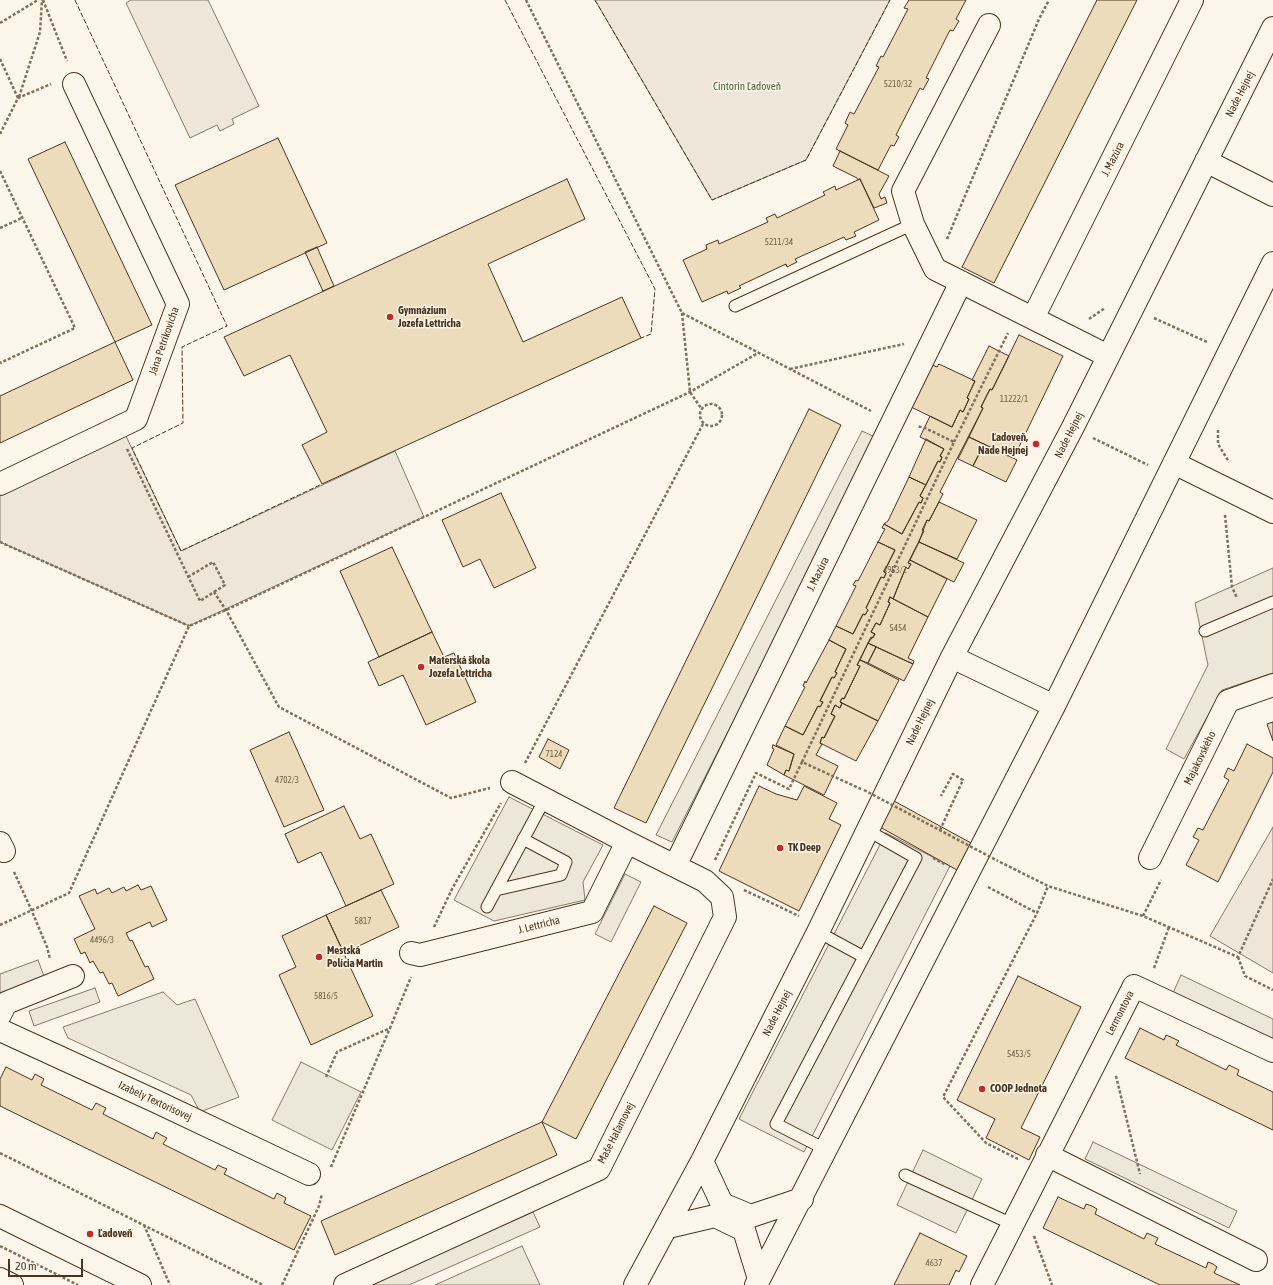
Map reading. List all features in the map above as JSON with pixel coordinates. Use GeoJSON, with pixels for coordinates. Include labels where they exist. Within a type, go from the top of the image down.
{"type":"FeatureCollection","features":[{"type":"Feature","properties":{"kind":"street","name":"J. Mazúra"},"geometry":{"type":"LineString","coordinates":[[1033,318],[1192,0]]}},
{"type":"Feature","properties":{"kind":"street"},"geometry":{"type":"LineString","coordinates":[[989,25],[903,191],[912,224],[935,269],[1108,356]]}},
{"type":"Feature","properties":{"kind":"street","name":"Nade Hejnej"},"geometry":{"type":"LineString","coordinates":[[635,1285],[668,1227],[702,1161],[810,925],[867,830],[952,657],[1073,427],[1273,28]]}},
{"type":"Feature","properties":{"kind":"street","name":"Jána Petrikovicha"},"geometry":{"type":"LineString","coordinates":[[0,484],[136,419],[178,304],[73,80]]}},
{"type":"Feature","properties":{"kind":"street"},"geometry":{"type":"LineString","coordinates":[[1206,161],[1273,195]]}},
{"type":"Feature","properties":{"kind":"street"},"geometry":{"type":"LineString","coordinates":[[758,1282],[1054,706],[1273,263]]}},
{"type":"Feature","properties":{"kind":"street","name":"J. Mazúra"},"geometry":{"type":"LineString","coordinates":[[675,866],[960,282]]}},
{"type":"Feature","properties":{"kind":"street"},"geometry":{"type":"LineString","coordinates":[[1171,469],[1227,478],[1273,512]]}},
{"type":"Feature","properties":{"kind":"street"},"geometry":{"type":"LineString","coordinates":[[952,657],[1054,706]]}},
{"type":"Feature","properties":{"kind":"street","name":"Majakovského"},"geometry":{"type":"LineString","coordinates":[[1150,858],[1228,700],[1273,685]]}},
{"type":"Feature","properties":{"kind":"street"},"geometry":{"type":"LineString","coordinates":[[518,774],[545,799],[675,866]]}},
{"type":"Feature","properties":{"kind":"street","name":"J. Lettricha"},"geometry":{"type":"LineString","coordinates":[[411,953],[420,955],[592,912],[627,842]]}},
{"type":"Feature","properties":{"kind":"street","name":"Maše Haľamovej"},"geometry":{"type":"LineString","coordinates":[[345,1285],[599,1169],[725,916],[722,897],[705,881],[675,866]]}},
{"type":"Feature","properties":{"kind":"street"},"geometry":{"type":"LineString","coordinates":[[0,1014],[6,1003],[64,980]]}},
{"type":"Feature","properties":{"kind":"street","name":"Lermontova"},"geometry":{"type":"LineString","coordinates":[[982,1285],[1134,986],[1273,1051]]}},
{"type":"Feature","properties":{"kind":"street","name":"Izabely Textorisovej"},"geometry":{"type":"LineString","coordinates":[[0,1030],[309,1174]]}},
{"type":"Feature","properties":{"kind":"street"},"geometry":{"type":"LineString","coordinates":[[702,1161],[722,1204],[751,1216],[802,1199]]}},
{"type":"Feature","properties":{"kind":"street"},"geometry":{"type":"LineString","coordinates":[[1043,1163],[1148,1206],[1256,1260]]}},
{"type":"Feature","properties":{"kind":"street"},"geometry":{"type":"LineString","coordinates":[[668,1227],[715,1216],[744,1230],[758,1282]]}},
{"type":"Feature","properties":{"kind":"street"},"geometry":{"type":"LineString","coordinates":[[2,1220],[140,1285]]}},
{"type":"Feature","properties":{"kind":"street"},"geometry":{"type":"LineString","coordinates":[[0,1279],[12,1285]]}},
{"type":"Feature","properties":{"kind":"lane"},"geometry":{"type":"LineString","coordinates":[[735,306],[912,224]]}},
{"type":"Feature","properties":{"kind":"lane"},"geometry":{"type":"LineString","coordinates":[[1206,631],[1273,602]]}},
{"type":"Feature","properties":{"kind":"lane"},"geometry":{"type":"LineString","coordinates":[[487,907],[545,799]]}},
{"type":"Feature","properties":{"kind":"lane"},"geometry":{"type":"LineString","coordinates":[[827,1150],[776,1124],[916,858],[867,830]]}},
{"type":"Feature","properties":{"kind":"lane"},"geometry":{"type":"LineString","coordinates":[[496,890],[561,875],[566,862],[523,839]]}},
{"type":"Feature","properties":{"kind":"lane"},"geometry":{"type":"LineString","coordinates":[[810,925],[864,957]]}},
{"type":"Feature","properties":{"kind":"lane"},"geometry":{"type":"LineString","coordinates":[[905,1175],[1012,1224]]}},
{"type":"Feature","properties":{"kind":"path"},"geometry":{"type":"LineString","coordinates":[[0,22],[38,0]]}},
{"type":"Feature","properties":{"kind":"path"},"geometry":{"type":"LineString","coordinates":[[18,98],[73,80],[42,0]]}},
{"type":"Feature","properties":{"kind":"path"},"geometry":{"type":"LineString","coordinates":[[0,134],[18,98],[40,32],[42,0]]}},
{"type":"Feature","properties":{"kind":"path"},"geometry":{"type":"LineString","coordinates":[[214,592],[226,610],[279,707],[452,798],[518,774],[702,424],[699,416],[701,408],[690,392],[682,313],[526,0]]}},
{"type":"Feature","properties":{"kind":"path"},"geometry":{"type":"LineString","coordinates":[[935,269],[1039,19],[1049,0]]}},
{"type":"Feature","properties":{"kind":"path"},"geometry":{"type":"LineString","coordinates":[[0,59],[18,98]]}},
{"type":"Feature","properties":{"kind":"path"},"geometry":{"type":"LineString","coordinates":[[0,171],[75,328],[0,363]]}},
{"type":"Feature","properties":{"kind":"path"},"geometry":{"type":"LineString","coordinates":[[0,228],[22,218]]}},
{"type":"Feature","properties":{"kind":"path"},"geometry":{"type":"LineString","coordinates":[[1083,319],[1089,319],[1115,301],[1228,352]]}},
{"type":"Feature","properties":{"kind":"path"},"geometry":{"type":"LineString","coordinates":[[682,313],[892,422]]}},
{"type":"Feature","properties":{"kind":"path"},"geometry":{"type":"LineString","coordinates":[[705,881],[756,773],[789,788],[1008,331]]}},
{"type":"Feature","properties":{"kind":"path"},"geometry":{"type":"LineString","coordinates":[[790,369],[932,338]]}},
{"type":"Feature","properties":{"kind":"path"},"geometry":{"type":"LineString","coordinates":[[0,925],[68,893],[189,626],[690,392],[759,353]]}},
{"type":"Feature","properties":{"kind":"path"},"geometry":{"type":"LineString","coordinates":[[701,408],[709,404],[718,406],[722,414],[719,423],[711,427],[702,424]]}},
{"type":"Feature","properties":{"kind":"path"},"geometry":{"type":"LineString","coordinates":[[1219,424],[1218,444],[1227,478],[1232,587],[1243,615]]}},
{"type":"Feature","properties":{"kind":"path"},"geometry":{"type":"LineString","coordinates":[[1073,427],[1171,469]]}},
{"type":"Feature","properties":{"kind":"path"},"geometry":{"type":"LineString","coordinates":[[118,428],[188,577],[200,602],[225,585],[213,562],[188,577]]}},
{"type":"Feature","properties":{"kind":"path"},"geometry":{"type":"LineString","coordinates":[[925,428],[954,442]]}},
{"type":"Feature","properties":{"kind":"path"},"geometry":{"type":"LineString","coordinates":[[0,542],[189,626]]}},
{"type":"Feature","properties":{"kind":"path"},"geometry":{"type":"LineString","coordinates":[[802,762],[864,790],[1048,886],[1142,916],[1238,957]]}},
{"type":"Feature","properties":{"kind":"path"},"geometry":{"type":"LineString","coordinates":[[940,830],[964,780],[953,774],[941,796]]}},
{"type":"Feature","properties":{"kind":"path"},"geometry":{"type":"LineString","coordinates":[[2,847],[32,909],[47,947],[64,980]]}},
{"type":"Feature","properties":{"kind":"path"},"geometry":{"type":"LineString","coordinates":[[966,875],[1037,913]]}},
{"type":"Feature","properties":{"kind":"path"},"geometry":{"type":"LineString","coordinates":[[1142,916],[1162,878]]}},
{"type":"Feature","properties":{"kind":"path"},"geometry":{"type":"LineString","coordinates":[[1273,879],[1238,957],[1245,976],[1273,990]]}},
{"type":"Feature","properties":{"kind":"path"},"geometry":{"type":"LineString","coordinates":[[1043,1163],[986,1143],[943,1097],[1037,913],[1048,886]]}},
{"type":"Feature","properties":{"kind":"path"},"geometry":{"type":"LineString","coordinates":[[742,888],[810,925]]}},
{"type":"Feature","properties":{"kind":"path"},"geometry":{"type":"LineString","coordinates":[[1145,991],[1169,927]]}},
{"type":"Feature","properties":{"kind":"path"},"geometry":{"type":"LineString","coordinates":[[330,1170],[390,1028]]}},
{"type":"Feature","properties":{"kind":"path"},"geometry":{"type":"LineString","coordinates":[[1115,1073],[1148,1206]]}},
{"type":"Feature","properties":{"kind":"path"},"geometry":{"type":"LineString","coordinates":[[0,1153],[263,1285]]}},
{"type":"Feature","properties":{"kind":"path"},"geometry":{"type":"LineString","coordinates":[[282,1285],[319,1206],[322,1192]]}},
{"type":"Feature","properties":{"kind":"path"},"geometry":{"type":"LineString","coordinates":[[144,1224],[170,1285]]}},
{"type":"Feature","properties":{"kind":"path"},"geometry":{"type":"LineString","coordinates":[[1033,1231],[1052,1285]]}},
{"type":"Feature","properties":{"kind":"path"},"geometry":{"type":"LineString","coordinates":[[0,1246],[78,1285]]}},
{"type":"Feature","properties":{"kind":"green space"},"geometry":{"type":"Polygon","coordinates":[[[131,0],[208,0],[259,106],[232,119],[234,124],[220,131],[217,125],[190,138],[126,3],[131,0]]]}},
{"type":"Feature","properties":{"kind":"green space","name":"Cintorín Ľadoveň"},"geometry":{"type":"Polygon","coordinates":[[[595,0],[890,0],[806,160],[712,200],[595,0]]]}},
{"type":"Feature","properties":{"kind":"green space"},"geometry":{"type":"Polygon","coordinates":[[[125,434],[181,551],[395,451],[424,517],[189,626],[0,542],[0,495],[125,434]]]}},
{"type":"Feature","properties":{"kind":"green space"},"geometry":{"type":"Polygon","coordinates":[[[1273,827],[1273,973],[1210,936],[1273,827]]]}},
{"type":"Feature","properties":{"kind":"shaded area"},"geometry":{"type":"Polygon","coordinates":[[[862,431],[877,438],[672,842],[656,835],[862,431]]]}},
{"type":"Feature","properties":{"kind":"shaded area"},"geometry":{"type":"Polygon","coordinates":[[[1273,568],[1273,673],[1222,690],[1184,759],[1166,749],[1208,665],[1195,603],[1273,568]]]}},
{"type":"Feature","properties":{"kind":"shaded area"},"geometry":{"type":"Polygon","coordinates":[[[509,797],[603,845],[583,882],[585,900],[494,921],[454,900],[509,797]]]}},
{"type":"Feature","properties":{"kind":"shaded area"},"geometry":{"type":"Polygon","coordinates":[[[886,833],[950,866],[804,1152],[739,1119],[886,833]]]}},
{"type":"Feature","properties":{"kind":"shaded area"},"geometry":{"type":"Polygon","coordinates":[[[625,874],[641,882],[611,942],[595,934],[625,874]]]}},
{"type":"Feature","properties":{"kind":"shaded area"},"geometry":{"type":"Polygon","coordinates":[[[38,960],[45,979],[0,996],[0,974],[38,960]]]}},
{"type":"Feature","properties":{"kind":"shaded area"},"geometry":{"type":"Polygon","coordinates":[[[1181,975],[1273,1019],[1273,1041],[1173,993],[1181,975]]]}},
{"type":"Feature","properties":{"kind":"shaded area"},"geometry":{"type":"Polygon","coordinates":[[[95,988],[100,1002],[34,1026],[29,1011],[95,988]]]}},
{"type":"Feature","properties":{"kind":"shaded area"},"geometry":{"type":"Polygon","coordinates":[[[163,992],[177,1005],[195,999],[239,1097],[200,1112],[191,1095],[68,1038],[63,1027],[163,992]]]}},
{"type":"Feature","properties":{"kind":"shaded area"},"geometry":{"type":"Polygon","coordinates":[[[301,1062],[361,1092],[332,1150],[272,1120],[301,1062]]]}},
{"type":"Feature","properties":{"kind":"shaded area"},"geometry":{"type":"Polygon","coordinates":[[[1093,1142],[1237,1211],[1229,1228],[1085,1159],[1093,1142]]]}},
{"type":"Feature","properties":{"kind":"shaded area"},"geometry":{"type":"Polygon","coordinates":[[[923,1150],[982,1179],[956,1233],[897,1205],[923,1150]]]}},
{"type":"Feature","properties":{"kind":"shaded area"},"geometry":{"type":"Polygon","coordinates":[[[533,1212],[540,1227],[409,1285],[372,1285],[371,1283],[533,1212]]]}},
{"type":"Feature","properties":{"kind":"shaded area"},"geometry":{"type":"Polygon","coordinates":[[[522,1246],[540,1285],[435,1285],[522,1246]]]}},
{"type":"Feature","properties":{"kind":"building"},"geometry":{"type":"Polygon","coordinates":[[[909,0],[966,0],[956,19],[959,21],[953,31],[950,30],[926,78],[929,79],[923,90],[920,88],[896,135],[899,137],[894,146],[891,145],[878,170],[836,149],[848,125],[845,123],[850,112],[854,114],[879,67],[876,66],[881,56],[883,57],[908,9],[904,8],[909,0]]]}},
{"type":"Feature","properties":{"kind":"building"},"geometry":{"type":"Polygon","coordinates":[[[1097,0],[1137,0],[994,283],[962,267],[1097,0]]]}},
{"type":"Feature","properties":{"kind":"building"},"geometry":{"type":"Polygon","coordinates":[[[278,138],[327,243],[224,290],[175,185],[278,138]]]}},
{"type":"Feature","properties":{"kind":"building"},"geometry":{"type":"Polygon","coordinates":[[[65,142],[152,325],[115,342],[28,159],[65,142]]]}},
{"type":"Feature","properties":{"kind":"building"},"geometry":{"type":"Polygon","coordinates":[[[840,151],[889,176],[879,194],[881,199],[885,197],[887,203],[874,208],[860,179],[858,180],[857,178],[833,166],[840,151]]]}},
{"type":"Feature","properties":{"kind":"building","name":"Gymnázium Jozefa Lettricha"},"geometry":{"type":"Polygon","coordinates":[[[567,179],[585,219],[488,264],[523,342],[622,297],[641,338],[322,484],[302,445],[327,432],[290,355],[244,376],[224,337],[567,179]]]}},
{"type":"Feature","properties":{"kind":"building"},"geometry":{"type":"Polygon","coordinates":[[[860,179],[879,220],[854,232],[856,236],[846,240],[844,237],[795,259],[797,262],[787,267],[786,264],[739,286],[741,288],[728,294],[727,291],[702,302],[683,260],[707,249],[706,245],[718,240],[719,244],[768,222],[766,218],[775,214],[777,218],[825,195],[823,192],[835,186],[836,190],[860,179]]]}},
{"type":"Feature","properties":{"kind":"building"},"geometry":{"type":"Polygon","coordinates":[[[317,247],[334,286],[323,291],[305,252],[317,247]]]}},
{"type":"Feature","properties":{"kind":"building"},"geometry":{"type":"Polygon","coordinates":[[[1019,335],[1063,356],[1018,449],[1012,447],[1008,456],[969,437],[983,408],[981,407],[990,389],[992,390],[1019,335]]]}},
{"type":"Feature","properties":{"kind":"building"},"geometry":{"type":"Polygon","coordinates":[[[115,342],[133,380],[0,443],[0,396],[115,342]]]}},
{"type":"Feature","properties":{"kind":"building"},"geometry":{"type":"Polygon","coordinates":[[[989,346],[1009,356],[992,390],[990,389],[981,407],[983,408],[940,492],[943,494],[929,521],[927,520],[922,530],[924,531],[908,563],[911,564],[908,569],[906,567],[893,599],[890,597],[888,602],[890,603],[880,625],[876,623],[871,632],[875,634],[873,638],[871,637],[857,665],[860,666],[844,699],[842,698],[840,702],[842,703],[840,708],[835,705],[831,714],[835,716],[824,738],[822,737],[820,743],[822,744],[816,755],[838,766],[824,795],[784,775],[786,770],[789,771],[794,754],[776,745],[785,726],[803,735],[818,706],[820,707],[823,702],[820,701],[832,677],[834,678],[837,673],[835,672],[846,649],[829,640],[836,626],[853,634],[863,614],[865,615],[868,610],[866,608],[881,577],[884,578],[886,573],[884,572],[895,550],[878,542],[885,529],[882,528],[884,524],[902,534],[919,502],[921,503],[923,498],[920,496],[938,461],[940,462],[942,457],[940,456],[944,449],[920,437],[930,416],[952,427],[960,410],[963,412],[969,399],[967,398],[975,381],[972,380],[989,346]]]}},
{"type":"Feature","properties":{"kind":"building"},"geometry":{"type":"Polygon","coordinates":[[[930,364],[937,367],[939,364],[975,381],[967,398],[969,399],[963,412],[960,410],[952,427],[909,406],[930,364]]]}},
{"type":"Feature","properties":{"kind":"building"},"geometry":{"type":"Polygon","coordinates":[[[809,409],[841,425],[646,823],[614,808],[809,409]]]}},
{"type":"Feature","properties":{"kind":"building"},"geometry":{"type":"Polygon","coordinates":[[[969,437],[984,444],[973,466],[958,459],[969,437]]]}},
{"type":"Feature","properties":{"kind":"building"},"geometry":{"type":"Polygon","coordinates":[[[926,439],[944,449],[940,456],[942,457],[940,462],[938,461],[926,485],[909,477],[926,439]]]}},
{"type":"Feature","properties":{"kind":"building"},"geometry":{"type":"Polygon","coordinates":[[[984,444],[1017,460],[1006,482],[973,466],[984,444]]]}},
{"type":"Feature","properties":{"kind":"building"},"geometry":{"type":"Polygon","coordinates":[[[909,477],[926,485],[920,496],[923,498],[921,503],[919,502],[902,534],[884,524],[888,521],[909,477]]]}},
{"type":"Feature","properties":{"kind":"building"},"geometry":{"type":"Polygon","coordinates":[[[501,493],[536,568],[494,588],[480,559],[463,567],[442,520],[501,493]]]}},
{"type":"Feature","properties":{"kind":"building"},"geometry":{"type":"Polygon","coordinates":[[[939,502],[977,520],[957,559],[919,542],[927,520],[929,521],[939,502]]]}},
{"type":"Feature","properties":{"kind":"building"},"geometry":{"type":"Polygon","coordinates":[[[878,542],[895,550],[884,572],[886,573],[884,578],[881,577],[866,608],[868,610],[865,615],[863,614],[853,634],[836,626],[856,586],[853,585],[856,580],[858,581],[878,542]]]}},
{"type":"Feature","properties":{"kind":"building"},"geometry":{"type":"Polygon","coordinates":[[[919,542],[964,563],[954,582],[910,560],[919,542]]]}},
{"type":"Feature","properties":{"kind":"building"},"geometry":{"type":"Polygon","coordinates":[[[392,547],[432,632],[379,657],[340,571],[392,547]]]}},
{"type":"Feature","properties":{"kind":"building"},"geometry":{"type":"Polygon","coordinates":[[[910,560],[947,579],[928,617],[893,599],[906,567],[908,569],[911,564],[908,563],[910,560]]]}},
{"type":"Feature","properties":{"kind":"building"},"geometry":{"type":"Polygon","coordinates":[[[890,597],[928,617],[908,658],[914,661],[913,664],[868,643],[875,634],[871,632],[876,623],[880,625],[890,603],[888,602],[890,597]]]}},
{"type":"Feature","properties":{"kind":"building"},"geometry":{"type":"Polygon","coordinates":[[[432,632],[444,657],[454,653],[476,702],[426,725],[403,675],[379,686],[368,662],[432,632]]]}},
{"type":"Feature","properties":{"kind":"building"},"geometry":{"type":"Polygon","coordinates":[[[829,640],[846,649],[835,672],[837,673],[834,678],[832,677],[820,701],[823,702],[820,707],[818,706],[803,735],[785,726],[805,687],[803,686],[805,681],[806,683],[829,640]]]}},
{"type":"Feature","properties":{"kind":"building"},"geometry":{"type":"Polygon","coordinates":[[[868,643],[876,647],[868,663],[860,660],[868,643]]]}},
{"type":"Feature","properties":{"kind":"building"},"geometry":{"type":"Polygon","coordinates":[[[876,647],[913,664],[904,681],[868,663],[876,647]]]}},
{"type":"Feature","properties":{"kind":"building"},"geometry":{"type":"Polygon","coordinates":[[[860,660],[899,680],[878,721],[840,702],[842,698],[844,699],[860,666],[857,665],[860,660]]]}},
{"type":"Feature","properties":{"kind":"building"},"geometry":{"type":"Polygon","coordinates":[[[842,703],[878,721],[856,761],[820,743],[835,716],[831,714],[835,705],[840,708],[842,703]]]}},
{"type":"Feature","properties":{"kind":"building"},"geometry":{"type":"Polygon","coordinates":[[[1273,722],[1273,741],[1267,724],[1273,722]]]}},
{"type":"Feature","properties":{"kind":"building"},"geometry":{"type":"Polygon","coordinates":[[[289,732],[324,810],[284,827],[250,750],[289,732]]]}},
{"type":"Feature","properties":{"kind":"building"},"geometry":{"type":"Polygon","coordinates":[[[548,739],[569,750],[560,769],[539,757],[548,739]]]}},
{"type":"Feature","properties":{"kind":"building"},"geometry":{"type":"Polygon","coordinates":[[[1247,744],[1273,758],[1273,772],[1218,882],[1186,865],[1199,840],[1193,837],[1198,828],[1203,830],[1229,780],[1224,777],[1228,768],[1234,771],[1247,744]]]}},
{"type":"Feature","properties":{"kind":"building"},"geometry":{"type":"Polygon","coordinates":[[[773,745],[794,754],[789,771],[786,770],[784,775],[767,765],[774,749],[772,748],[773,745]]]}},
{"type":"Feature","properties":{"kind":"building","name":"TK Deep"},"geometry":{"type":"Polygon","coordinates":[[[759,786],[776,794],[797,800],[804,786],[837,803],[829,819],[841,825],[799,911],[719,871],[759,786]]]}},
{"type":"Feature","properties":{"kind":"building"},"geometry":{"type":"Polygon","coordinates":[[[894,801],[971,843],[957,870],[880,827],[894,801]]]}},
{"type":"Feature","properties":{"kind":"building"},"geometry":{"type":"Polygon","coordinates":[[[344,806],[360,839],[371,834],[394,884],[346,906],[321,852],[298,863],[285,834],[344,806]]]}},
{"type":"Feature","properties":{"kind":"building"},"geometry":{"type":"Polygon","coordinates":[[[138,885],[141,890],[151,886],[167,920],[152,927],[150,922],[126,933],[130,941],[132,940],[145,967],[148,966],[154,979],[118,996],[112,983],[109,984],[103,972],[100,973],[93,961],[90,963],[85,952],[81,954],[74,939],[95,929],[79,896],[95,889],[97,894],[109,888],[112,893],[124,887],[126,891],[138,885]]]}},
{"type":"Feature","properties":{"kind":"building"},"geometry":{"type":"Polygon","coordinates":[[[381,890],[399,927],[344,953],[326,915],[381,890]]]}},
{"type":"Feature","properties":{"kind":"building"},"geometry":{"type":"Polygon","coordinates":[[[654,906],[687,923],[576,1139],[542,1122],[654,906]]]}},
{"type":"Feature","properties":{"kind":"building"},"geometry":{"type":"Polygon","coordinates":[[[326,915],[373,1016],[311,1045],[279,975],[296,967],[282,936],[326,915]]]}},
{"type":"Feature","properties":{"kind":"building"},"geometry":{"type":"Polygon","coordinates":[[[1018,976],[1081,1007],[1021,1128],[1040,1137],[1029,1160],[986,1138],[995,1119],[957,1100],[1018,976]]]}},
{"type":"Feature","properties":{"kind":"building"},"geometry":{"type":"Polygon","coordinates":[[[1140,1028],[1164,1040],[1166,1035],[1173,1038],[1179,1041],[1176,1045],[1226,1070],[1229,1065],[1239,1070],[1237,1075],[1273,1092],[1273,1130],[1125,1058],[1140,1028]]]}},
{"type":"Feature","properties":{"kind":"building"},"geometry":{"type":"Polygon","coordinates":[[[6,1067],[32,1080],[35,1074],[44,1079],[41,1085],[92,1110],[96,1103],[106,1108],[103,1114],[153,1139],[156,1132],[167,1138],[163,1144],[215,1170],[218,1165],[227,1169],[224,1174],[274,1199],[277,1193],[286,1198],[284,1203],[311,1216],[294,1250],[0,1106],[0,1079],[6,1067]]]}},
{"type":"Feature","properties":{"kind":"building"},"geometry":{"type":"Polygon","coordinates":[[[542,1122],[557,1155],[335,1255],[321,1221],[542,1122]]]}},
{"type":"Feature","properties":{"kind":"building"},"geometry":{"type":"Polygon","coordinates":[[[1058,1197],[1084,1209],[1086,1204],[1092,1206],[1097,1209],[1095,1214],[1144,1239],[1147,1233],[1158,1238],[1155,1244],[1206,1268],[1208,1262],[1213,1264],[1217,1267],[1214,1273],[1240,1285],[1160,1285],[1043,1228],[1058,1197]]]}},
{"type":"Feature","properties":{"kind":"building"},"geometry":{"type":"Polygon","coordinates":[[[920,1233],[967,1256],[959,1272],[956,1270],[949,1285],[894,1285],[920,1233]]]}},
{"type":"Feature","properties":{"kind":"fence"},"geometry":{"type":"LineString","coordinates":[[75,0],[227,326],[182,347],[183,423],[132,448],[181,551],[322,484]]}},
{"type":"Feature","properties":{"kind":"fence"},"geometry":{"type":"LineString","coordinates":[[505,0],[655,289],[651,334],[641,338]]}},
{"type":"Feature","properties":{"kind":"fence"},"geometry":{"type":"LineString","coordinates":[[595,0],[712,200],[806,160],[890,0]]}},
{"type":"Feature","properties":{"kind":"place","name":"Gymnázium Jozefa Lettricha"},"geometry":{"type":"Point","coordinates":[390,317]}},
{"type":"Feature","properties":{"kind":"place","name":"Ľadoveň, Nade Hejnej"},"geometry":{"type":"Point","coordinates":[1036,444]}},
{"type":"Feature","properties":{"kind":"place","name":"Materská škola Jozefa Lettricha"},"geometry":{"type":"Point","coordinates":[421,667]}},
{"type":"Feature","properties":{"kind":"place","name":"TK Deep"},"geometry":{"type":"Point","coordinates":[780,848]}},
{"type":"Feature","properties":{"kind":"place","name":"Mestská Polícia Martin"},"geometry":{"type":"Point","coordinates":[319,957]}},
{"type":"Feature","properties":{"kind":"place","name":"COOP Jednota"},"geometry":{"type":"Point","coordinates":[982,1089]}},
{"type":"Feature","properties":{"kind":"place","name":"Ľadoveň"},"geometry":{"type":"Point","coordinates":[90,1234]}}]}
